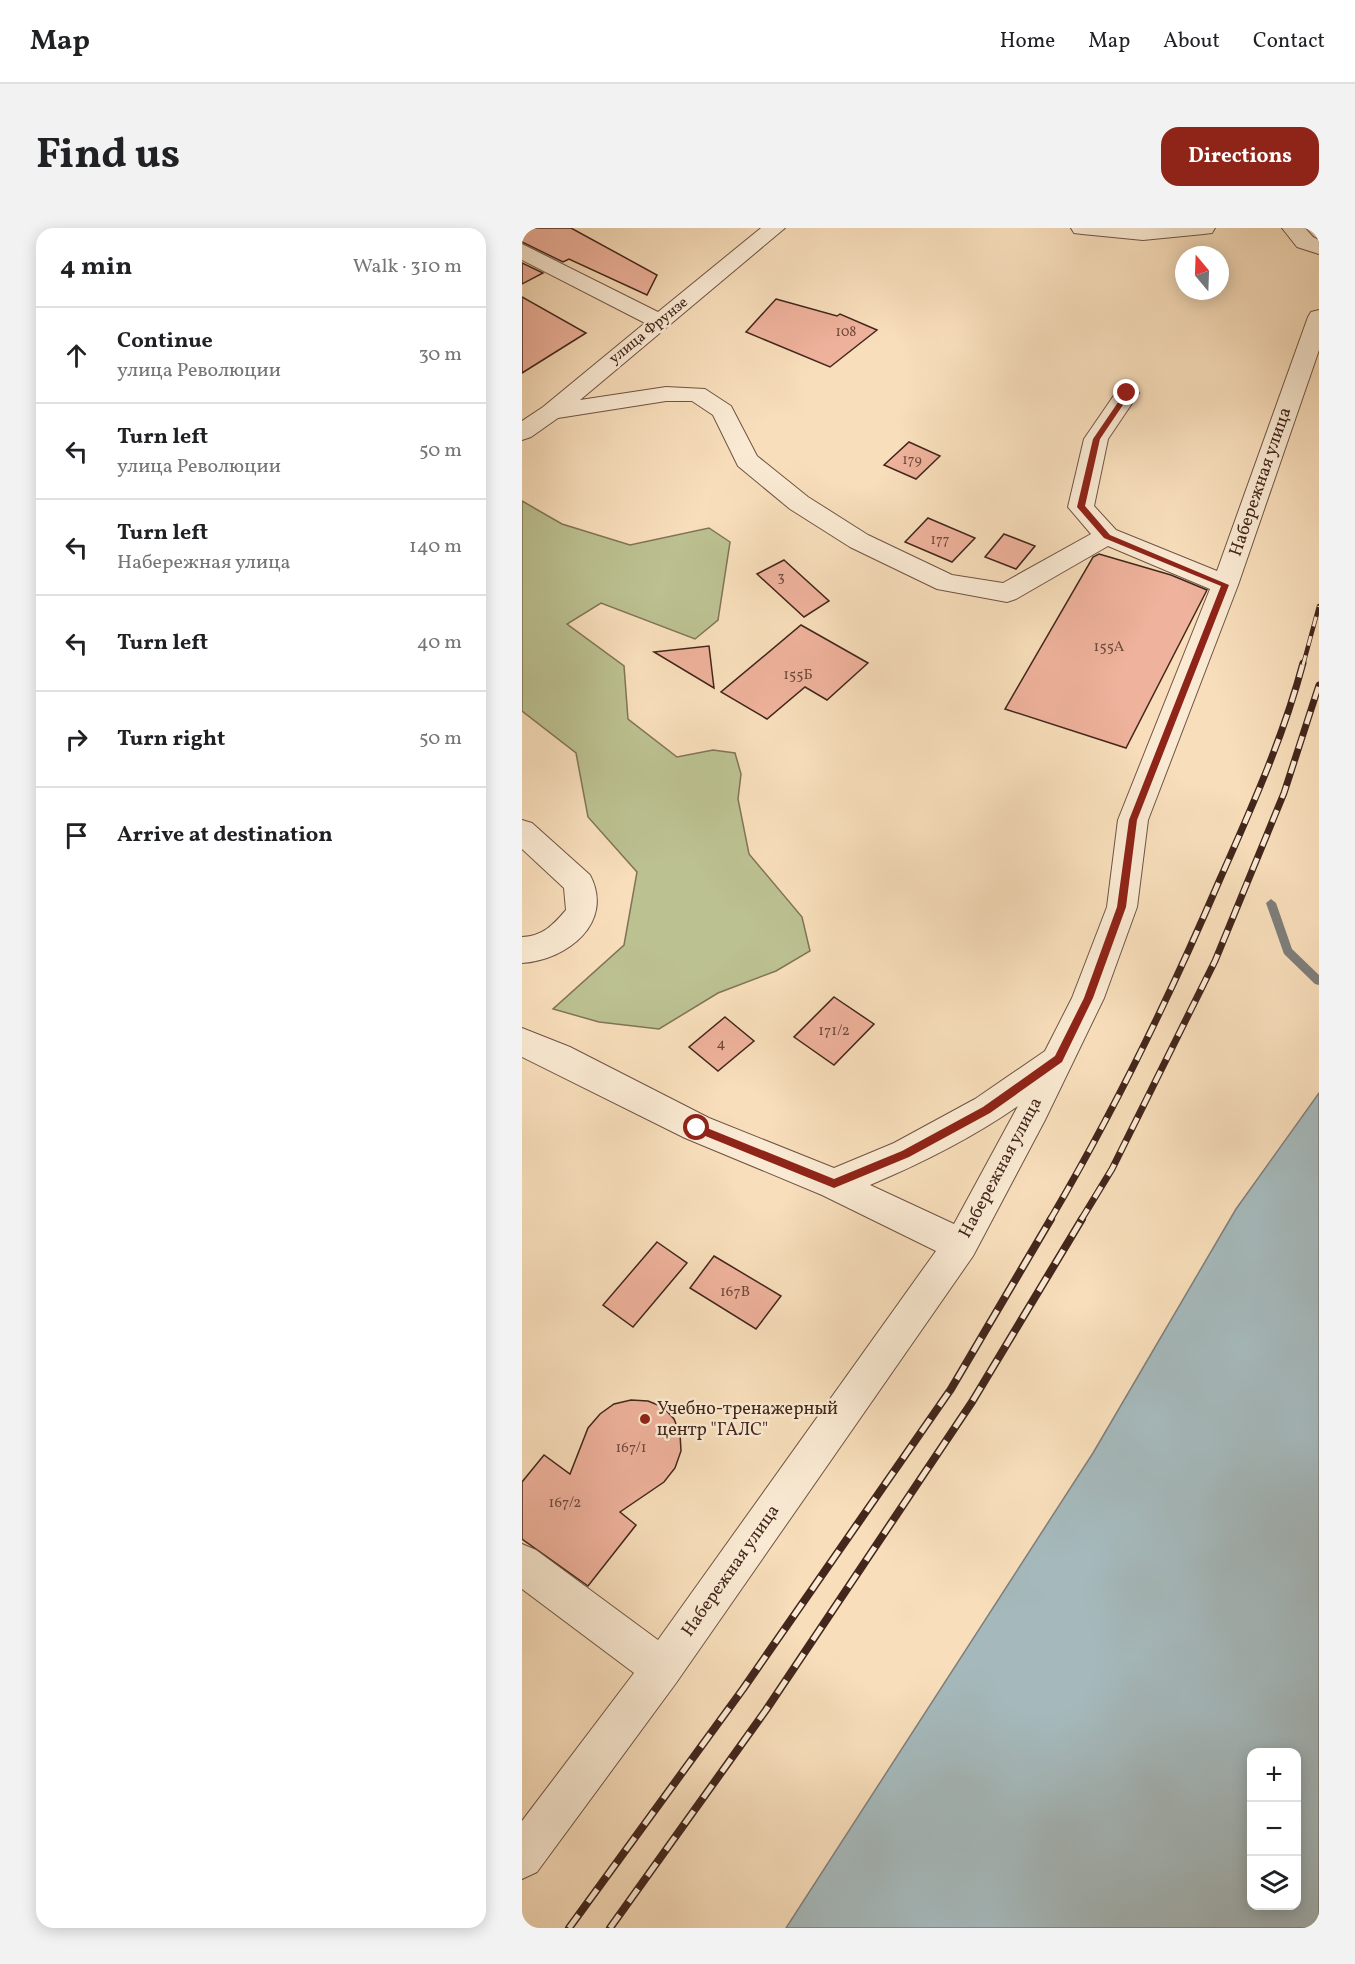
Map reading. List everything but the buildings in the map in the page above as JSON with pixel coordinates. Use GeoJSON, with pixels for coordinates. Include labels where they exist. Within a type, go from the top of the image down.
{"type":"FeatureCollection","features":[{"type":"Feature","properties":{"kind":"street","name":"улица Фрунзе"},"geometry":{"type":"LineString","coordinates":[[522,432],[551,412],[774,228]]}},
{"type":"Feature","properties":{"kind":"street"},"geometry":{"type":"LineString","coordinates":[[1082,228],[1113,234],[1146,236],[1204,228]]}},
{"type":"Feature","properties":{"kind":"street"},"geometry":{"type":"LineString","coordinates":[[1293,228],[1305,242],[1319,247]]}},
{"type":"Feature","properties":{"kind":"street"},"geometry":{"type":"LineString","coordinates":[[522,251],[660,322]]}},
{"type":"Feature","properties":{"kind":"street","name":"Набережная улица"},"geometry":{"type":"LineString","coordinates":[[522,1857],[662,1669],[961,1245],[1058,1059],[1088,998],[1122,907],[1133,820],[1225,585],[1319,317]]}},
{"type":"Feature","properties":{"kind":"street"},"geometry":{"type":"LineString","coordinates":[[1127,393],[1096,439],[1081,507],[1107,536],[1225,585]]}},
{"type":"Feature","properties":{"kind":"street"},"geometry":{"type":"LineString","coordinates":[[551,412],[666,394],[697,394],[723,411],[747,460],[799,503],[859,541],[946,583],[1007,593],[1107,536]]}},
{"type":"Feature","properties":{"kind":"street"},"geometry":{"type":"LineString","coordinates":[[522,831],[579,883],[582,913],[558,941],[534,950],[522,950]]}},
{"type":"Feature","properties":{"kind":"street"},"geometry":{"type":"LineString","coordinates":[[522,1042],[558,1057],[697,1128],[834,1184],[961,1245]]}},
{"type":"Feature","properties":{"kind":"street"},"geometry":{"type":"LineString","coordinates":[[834,1184],[906,1154],[987,1110],[1058,1059]]}},
{"type":"Feature","properties":{"kind":"street"},"geometry":{"type":"LineString","coordinates":[[522,1564],[662,1669]]}},
{"type":"Feature","properties":{"kind":"green space"},"geometry":{"type":"Polygon","coordinates":[[[522,501],[562,524],[630,545],[709,528],[730,542],[718,620],[695,639],[601,603],[567,624],[624,666],[628,719],[677,757],[713,750],[735,753],[741,774],[738,799],[749,854],[802,917],[810,951],[776,971],[718,993],[659,1029],[599,1022],[553,1009],[624,945],[637,872],[588,817],[576,753],[522,711],[522,501]]]}},
{"type":"Feature","properties":{"kind":"shaded area"},"geometry":{"type":"Polygon","coordinates":[[[1319,1093],[1319,1928],[786,1928],[1093,1453],[1236,1209],[1319,1093]]]}},
{"type":"Feature","properties":{"kind":"waterway"},"geometry":{"type":"LineString","coordinates":[[1271,903],[1288,951],[1319,981]]}},
{"type":"Feature","properties":{"kind":"railway"},"geometry":{"type":"LineString","coordinates":[[1303,665],[1319,606]]}},
{"type":"Feature","properties":{"kind":"railway"},"geometry":{"type":"LineString","coordinates":[[1050,1220],[1119,1095],[1181,966],[1266,773],[1303,663]]}},
{"type":"Feature","properties":{"kind":"railway"},"geometry":{"type":"LineString","coordinates":[[1081,1220],[1112,1169],[1215,961],[1284,793],[1319,685]]}},
{"type":"Feature","properties":{"kind":"railway"},"geometry":{"type":"LineString","coordinates":[[569,1928],[743,1689],[951,1389],[1051,1219]]}},
{"type":"Feature","properties":{"kind":"railway"},"geometry":{"type":"LineString","coordinates":[[610,1928],[766,1710],[972,1402],[1082,1219]]}},
{"type":"Feature","properties":{"kind":"place","name":"Учебно-тренажерный центр \"ГАЛС\""},"geometry":{"type":"Point","coordinates":[645,1419]}},
{"type":"Feature","properties":{"kind":"route"},"geometry":{"type":"LineString","coordinates":[[697,1128],[834,1184],[906,1154],[987,1110],[1058,1059],[1088,998],[1122,907],[1133,820],[1225,585],[1107,536],[1081,507],[1096,439],[1127,393]]}}]}
